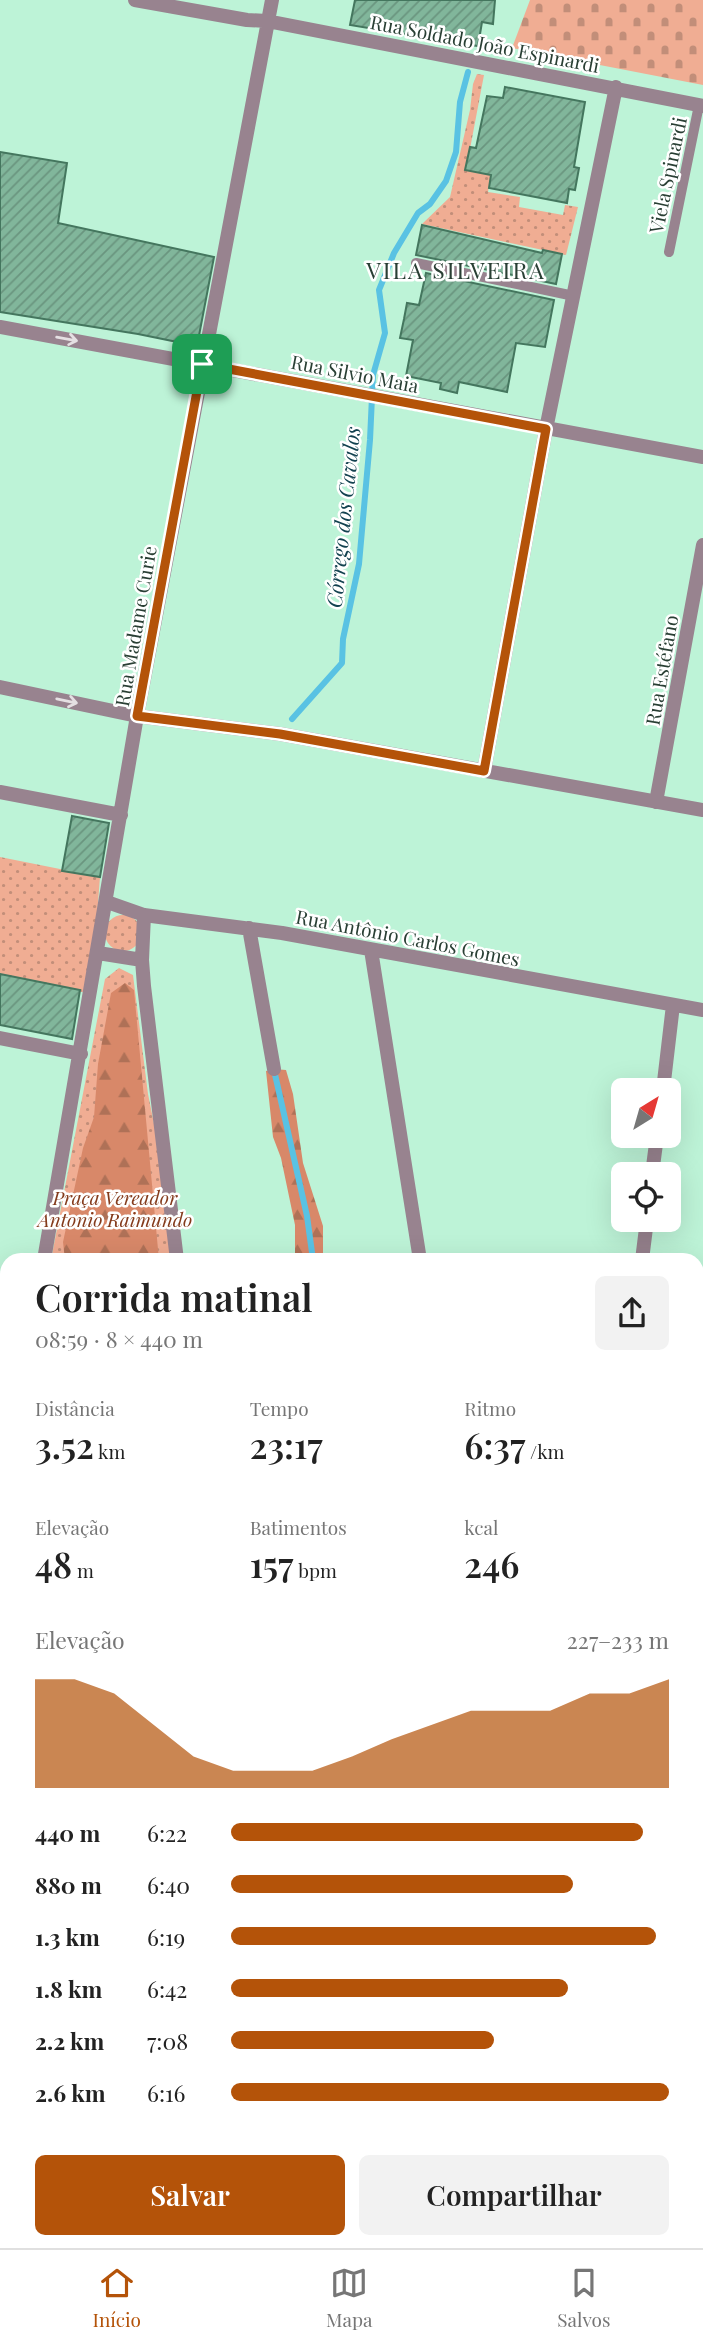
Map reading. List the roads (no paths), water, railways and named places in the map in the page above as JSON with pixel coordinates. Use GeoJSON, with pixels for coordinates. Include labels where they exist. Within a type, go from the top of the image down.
{"type":"FeatureCollection","features":[{"type":"Feature","properties":{"kind":"street","name":"Rua Soldado João Espinardi"},"geometry":{"type":"LineString","coordinates":[[135,0],[247,20],[267,21],[615,87],[701,106]]}},
{"type":"Feature","properties":{"kind":"street","name":"Rua Madame Curie"},"geometry":{"type":"LineString","coordinates":[[45,1253],[137,716],[272,0]]}},
{"type":"Feature","properties":{"kind":"street"},"geometry":{"type":"LineString","coordinates":[[484,771],[546,429],[615,87]]}},
{"type":"Feature","properties":{"kind":"street","name":"Rua Silvio Maia"},"geometry":{"type":"LineString","coordinates":[[0,327],[703,457]]}},
{"type":"Feature","properties":{"kind":"street","name":"Rua Estéfano"},"geometry":{"type":"LineString","coordinates":[[656,802],[703,545]]}},
{"type":"Feature","properties":{"kind":"street"},"geometry":{"type":"LineString","coordinates":[[0,687],[137,716],[280,734],[703,810]]}},
{"type":"Feature","properties":{"kind":"street"},"geometry":{"type":"LineString","coordinates":[[0,792],[121,816]]}},
{"type":"Feature","properties":{"kind":"street","name":"Rua Antônio Carlos Gomes"},"geometry":{"type":"LineString","coordinates":[[107,902],[144,915],[249,928],[703,1010]]}},
{"type":"Feature","properties":{"kind":"street"},"geometry":{"type":"LineString","coordinates":[[144,915],[142,960],[176,1253]]}},
{"type":"Feature","properties":{"kind":"street"},"geometry":{"type":"LineString","coordinates":[[249,928],[274,1069]]}},
{"type":"Feature","properties":{"kind":"street"},"geometry":{"type":"LineString","coordinates":[[371,950],[419,1253]]}},
{"type":"Feature","properties":{"kind":"street"},"geometry":{"type":"LineString","coordinates":[[98,953],[142,960]]}},
{"type":"Feature","properties":{"kind":"street"},"geometry":{"type":"LineString","coordinates":[[664,1078],[673,1005]]}},
{"type":"Feature","properties":{"kind":"street"},"geometry":{"type":"LineString","coordinates":[[0,1038],[81,1054]]}},
{"type":"Feature","properties":{"kind":"street"},"geometry":{"type":"LineString","coordinates":[[643,1253],[646,1232]]}},
{"type":"Feature","properties":{"kind":"lane","name":"Viela Spinardi"},"geometry":{"type":"LineString","coordinates":[[669,252],[701,106]]}},
{"type":"Feature","properties":{"kind":"lane"},"geometry":{"type":"LineString","coordinates":[[416,263],[574,296]]}},
{"type":"Feature","properties":{"kind":"waterway","name":"Córrego dos Cavalos"},"geometry":{"type":"LineString","coordinates":[[292,719],[342,663],[343,639],[359,564],[373,375],[385,333],[379,290],[394,253],[418,213],[430,204],[446,181],[456,152],[460,102],[468,72]]}},
{"type":"Feature","properties":{"kind":"waterway","name":"Córrego dos Cavalos"},"geometry":{"type":"LineString","coordinates":[[274,1070],[307,1216],[312,1253]]}},
{"type":"Feature","properties":{"kind":"district","name":"VILA SILVEIRA"},"geometry":{"type":"Point","coordinates":[456,269]}},
{"type":"Feature","properties":{"kind":"park label","name":"Praça Vereador Antonio Raimundo"},"geometry":{"type":"Point","coordinates":[115,1208]}}]}
